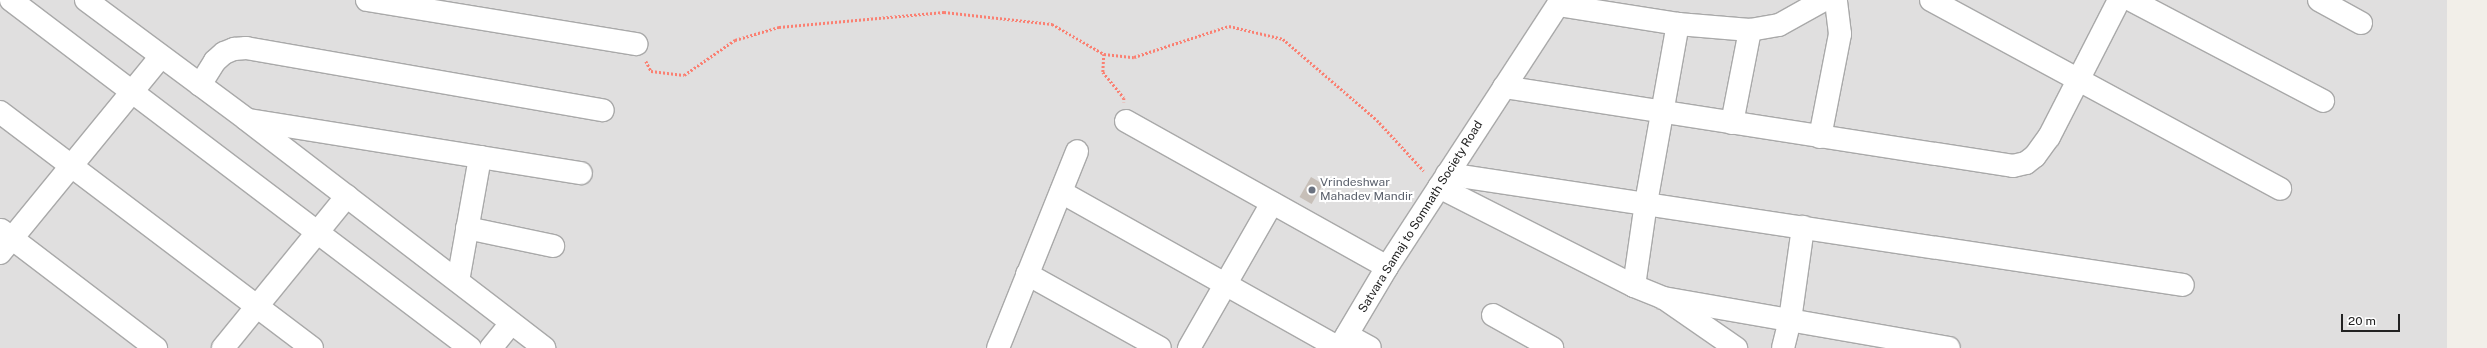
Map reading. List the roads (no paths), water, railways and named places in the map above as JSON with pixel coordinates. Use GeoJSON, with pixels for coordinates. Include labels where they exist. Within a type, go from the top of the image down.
{"type":"FeatureCollection","features":[{"type":"Feature","properties":{"kind":"street"},"geometry":{"type":"LineString","coordinates":[[11,0],[470,348]]}},
{"type":"Feature","properties":{"kind":"street"},"geometry":{"type":"LineString","coordinates":[[86,0],[246,119],[544,348]]}},
{"type":"Feature","properties":{"kind":"street"},"geometry":{"type":"LineString","coordinates":[[367,0],[636,44]]}},
{"type":"Feature","properties":{"kind":"street"},"geometry":{"type":"LineString","coordinates":[[1559,3],[1678,24],[1750,30],[1779,25],[1824,0]]}},
{"type":"Feature","properties":{"kind":"street"},"geometry":{"type":"LineString","coordinates":[[1820,137],[1840,34],[1836,0]]}},
{"type":"Feature","properties":{"kind":"street"},"geometry":{"type":"LineString","coordinates":[[1931,0],[2280,188]]}},
{"type":"Feature","properties":{"kind":"street"},"geometry":{"type":"LineString","coordinates":[[1504,87],[2013,166],[2026,163],[2035,156],[2049,137],[2119,0]]}},
{"type":"Feature","properties":{"kind":"street"},"geometry":{"type":"LineString","coordinates":[[2131,0],[2323,101]]}},
{"type":"Feature","properties":{"kind":"street"},"geometry":{"type":"LineString","coordinates":[[2319,0],[2362,23]]}},
{"type":"Feature","properties":{"kind":"street","name":"Satvara Samaj to Somnath Society Road"},"geometry":{"type":"LineString","coordinates":[[1342,344],[1386,267],[1559,3]]}},
{"type":"Feature","properties":{"kind":"street"},"geometry":{"type":"LineString","coordinates":[[1634,286],[1646,203],[1664,112],[1678,24]]}},
{"type":"Feature","properties":{"kind":"street"},"geometry":{"type":"LineString","coordinates":[[1732,123],[1750,30]]}},
{"type":"Feature","properties":{"kind":"street"},"geometry":{"type":"LineString","coordinates":[[200,85],[215,61],[224,53],[234,49],[246,48],[603,110]]}},
{"type":"Feature","properties":{"kind":"street"},"geometry":{"type":"LineString","coordinates":[[156,348],[4,240],[71,165],[160,56]]}},
{"type":"Feature","properties":{"kind":"street"},"geometry":{"type":"LineString","coordinates":[[0,112],[312,348]]}},
{"type":"Feature","properties":{"kind":"street"},"geometry":{"type":"LineString","coordinates":[[246,119],[581,173]]}},
{"type":"Feature","properties":{"kind":"street"},"geometry":{"type":"LineString","coordinates":[[1126,121],[1386,267]]}},
{"type":"Feature","properties":{"kind":"street"},"geometry":{"type":"LineString","coordinates":[[998,348],[1026,274],[1077,151]]}},
{"type":"Feature","properties":{"kind":"street"},"geometry":{"type":"LineString","coordinates":[[458,281],[480,157]]}},
{"type":"Feature","properties":{"kind":"street"},"geometry":{"type":"LineString","coordinates":[[1443,181],[1646,203],[2183,285]]}},
{"type":"Feature","properties":{"kind":"street"},"geometry":{"type":"LineString","coordinates":[[1443,181],[1634,286],[1663,298],[1736,348]]}},
{"type":"Feature","properties":{"kind":"street"},"geometry":{"type":"LineString","coordinates":[[1060,192],[1226,284],[1342,344],[1370,348]]}},
{"type":"Feature","properties":{"kind":"street"},"geometry":{"type":"LineString","coordinates":[[223,348],[316,231],[347,196]]}},
{"type":"Feature","properties":{"kind":"street"},"geometry":{"type":"LineString","coordinates":[[1189,348],[1272,203]]}},
{"type":"Feature","properties":{"kind":"street"},"geometry":{"type":"LineString","coordinates":[[1783,348],[1790,320],[1803,227]]}},
{"type":"Feature","properties":{"kind":"street"},"geometry":{"type":"LineString","coordinates":[[467,228],[553,246]]}},
{"type":"Feature","properties":{"kind":"street"},"geometry":{"type":"LineString","coordinates":[[1026,274],[1160,348]]}},
{"type":"Feature","properties":{"kind":"street"},"geometry":{"type":"LineString","coordinates":[[1663,298],[1948,348]]}},
{"type":"Feature","properties":{"kind":"street"},"geometry":{"type":"LineString","coordinates":[[1494,315],[1552,348]]}},
{"type":"Feature","properties":{"kind":"street"},"geometry":{"type":"LineString","coordinates":[[491,348],[511,322]]}},
{"type":"Feature","properties":{"kind":"place","name":"Vrindeshwar Mahadev Mandir"},"geometry":{"type":"Point","coordinates":[1312,190]}}]}
